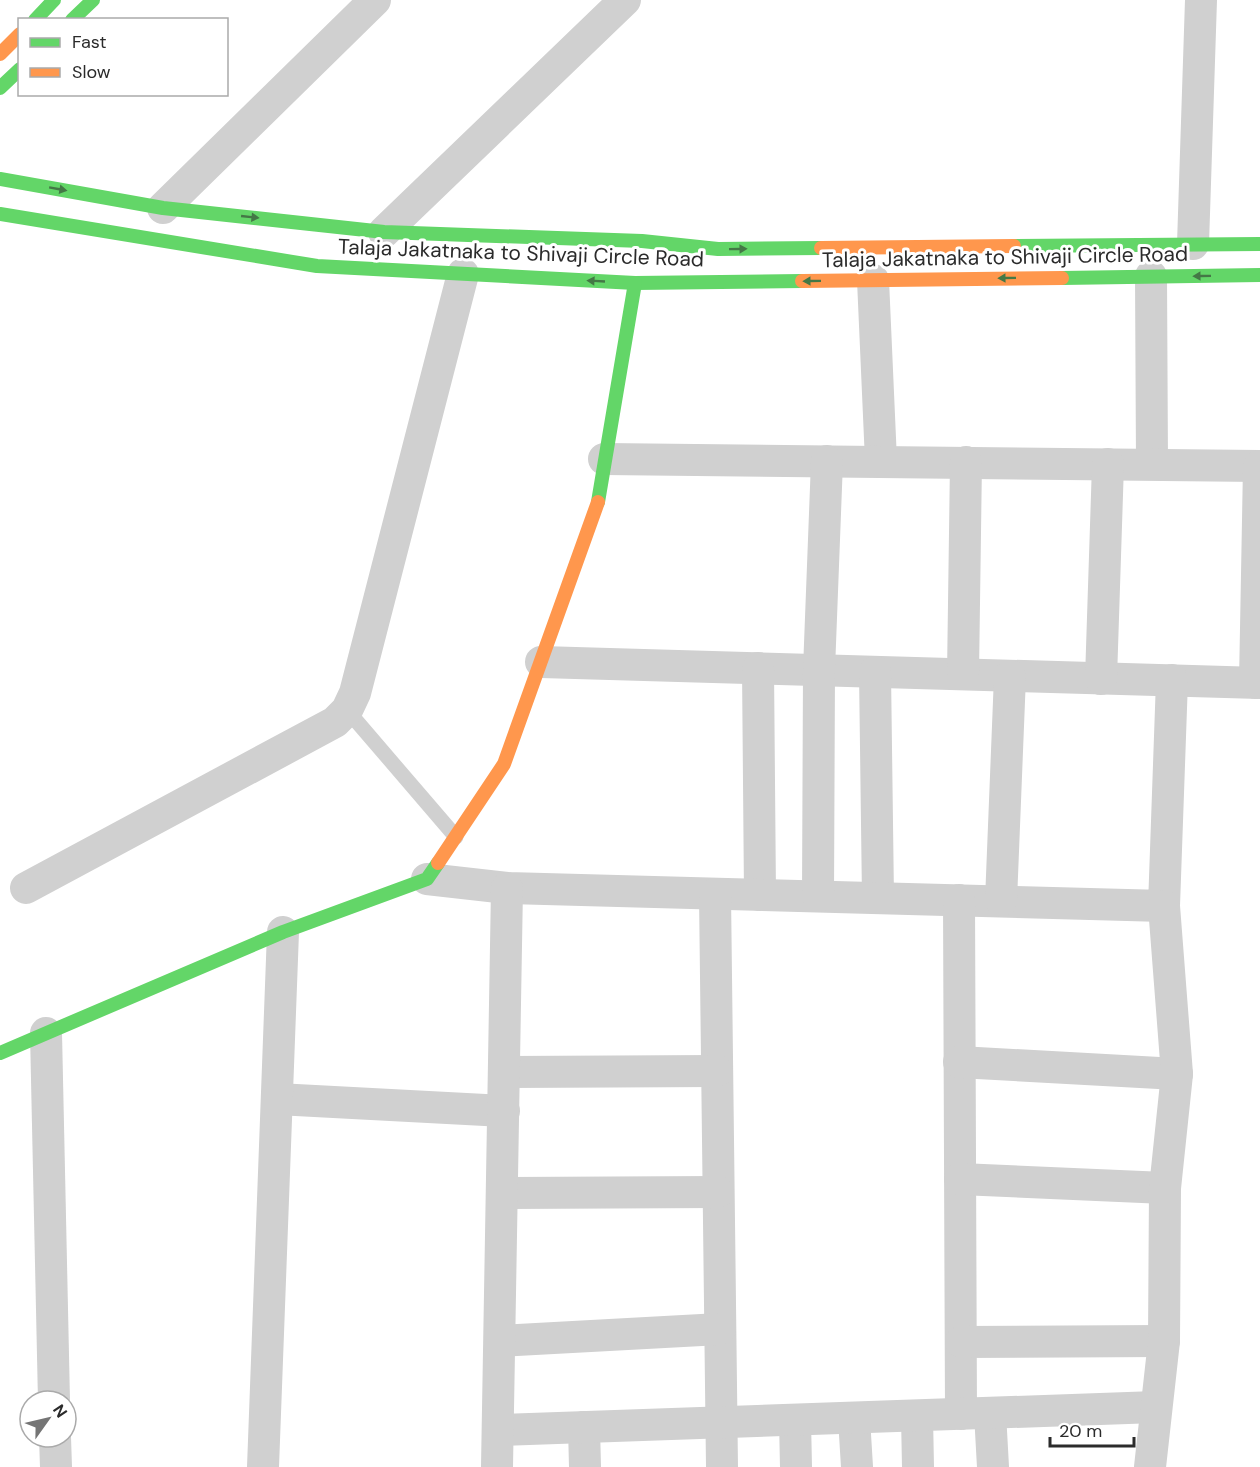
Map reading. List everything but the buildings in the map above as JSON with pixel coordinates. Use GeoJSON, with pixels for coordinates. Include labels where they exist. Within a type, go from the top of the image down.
{"type":"FeatureCollection","features":[{"type":"Feature","properties":{"kind":"main road"},"geometry":{"type":"LineString","coordinates":[[37,18],[54,0]]}},
{"type":"Feature","properties":{"kind":"main road"},"geometry":{"type":"LineString","coordinates":[[74,18],[93,0]]}},
{"type":"Feature","properties":{"kind":"main road"},"geometry":{"type":"LineString","coordinates":[[0,54],[18,36]]}},
{"type":"Feature","properties":{"kind":"main road"},"geometry":{"type":"LineString","coordinates":[[0,88],[18,71]]}},
{"type":"Feature","properties":{"kind":"main road","name":"Talaja Jakatnaka to Shivaji Circle Road"},"geometry":{"type":"LineString","coordinates":[[0,179],[164,208],[384,232],[642,241],[718,249],[1260,244]]}},
{"type":"Feature","properties":{"kind":"main road","name":"Talaja Jakatnaka to Shivaji Circle Road"},"geometry":{"type":"LineString","coordinates":[[0,214],[317,266],[635,283],[1260,275]]}},
{"type":"Feature","properties":{"kind":"main road"},"geometry":{"type":"LineString","coordinates":[[0,1053],[283,932],[428,879],[504,764],[597,506],[635,283]]}},
{"type":"Feature","properties":{"kind":"street"},"geometry":{"type":"LineString","coordinates":[[164,208],[375,0]]}},
{"type":"Feature","properties":{"kind":"street"},"geometry":{"type":"LineString","coordinates":[[384,232],[625,0]]}},
{"type":"Feature","properties":{"kind":"street"},"geometry":{"type":"LineString","coordinates":[[1193,244],[1201,0]]}},
{"type":"Feature","properties":{"kind":"street"},"geometry":{"type":"LineString","coordinates":[[26,888],[335,722],[347,710],[355,693],[463,274]]}},
{"type":"Feature","properties":{"kind":"street"},"geometry":{"type":"LineString","coordinates":[[1151,276],[1152,464]]}},
{"type":"Feature","properties":{"kind":"street"},"geometry":{"type":"LineString","coordinates":[[873,280],[881,461]]}},
{"type":"Feature","properties":{"kind":"street"},"geometry":{"type":"LineString","coordinates":[[541,662],[1258,683],[1259,466],[604,459]]}},
{"type":"Feature","properties":{"kind":"street"},"geometry":{"type":"LineString","coordinates":[[818,897],[819,670],[827,461]]}},
{"type":"Feature","properties":{"kind":"street"},"geometry":{"type":"LineString","coordinates":[[963,674],[966,462]]}},
{"type":"Feature","properties":{"kind":"street"},"geometry":{"type":"LineString","coordinates":[[1101,678],[1108,464]]}},
{"type":"Feature","properties":{"kind":"street"},"geometry":{"type":"LineString","coordinates":[[758,669],[760,895]]}},
{"type":"Feature","properties":{"kind":"street"},"geometry":{"type":"LineString","coordinates":[[875,672],[878,898]]}},
{"type":"Feature","properties":{"kind":"street"},"geometry":{"type":"LineString","coordinates":[[1000,901],[1010,676]]}},
{"type":"Feature","properties":{"kind":"street"},"geometry":{"type":"LineString","coordinates":[[1150,1467],[1164,1341],[1165,1188],[1177,1074],[1164,906],[1172,681]]}},
{"type":"Feature","properties":{"kind":"street"},"geometry":{"type":"LineString","coordinates":[[428,879],[507,888],[1164,906]]}},
{"type":"Feature","properties":{"kind":"street"},"geometry":{"type":"LineString","coordinates":[[497,1467],[507,888]]}},
{"type":"Feature","properties":{"kind":"street"},"geometry":{"type":"LineString","coordinates":[[715,894],[722,1467]]}},
{"type":"Feature","properties":{"kind":"street"},"geometry":{"type":"LineString","coordinates":[[959,900],[961,1341],[975,1414],[993,1467]]}},
{"type":"Feature","properties":{"kind":"street"},"geometry":{"type":"LineString","coordinates":[[263,1467],[283,932]]}},
{"type":"Feature","properties":{"kind":"street"},"geometry":{"type":"LineString","coordinates":[[46,1033],[54,1389]]}},
{"type":"Feature","properties":{"kind":"street"},"geometry":{"type":"LineString","coordinates":[[959,1062],[1177,1074]]}},
{"type":"Feature","properties":{"kind":"street"},"geometry":{"type":"LineString","coordinates":[[504,1072],[717,1071]]}},
{"type":"Feature","properties":{"kind":"street"},"geometry":{"type":"LineString","coordinates":[[277,1099],[504,1111]]}},
{"type":"Feature","properties":{"kind":"street"},"geometry":{"type":"LineString","coordinates":[[960,1179],[1165,1188]]}},
{"type":"Feature","properties":{"kind":"street"},"geometry":{"type":"LineString","coordinates":[[502,1193],[718,1192]]}},
{"type":"Feature","properties":{"kind":"street"},"geometry":{"type":"LineString","coordinates":[[500,1341],[720,1329]]}},
{"type":"Feature","properties":{"kind":"street"},"geometry":{"type":"LineString","coordinates":[[961,1341],[1164,1341]]}},
{"type":"Feature","properties":{"kind":"street"},"geometry":{"type":"LineString","coordinates":[[499,1430],[1156,1407]]}},
{"type":"Feature","properties":{"kind":"street"},"geometry":{"type":"LineString","coordinates":[[917,1416],[918,1467]]}},
{"type":"Feature","properties":{"kind":"street"},"geometry":{"type":"LineString","coordinates":[[854,1418],[857,1467]]}},
{"type":"Feature","properties":{"kind":"street"},"geometry":{"type":"LineString","coordinates":[[795,1420],[796,1467]]}},
{"type":"Feature","properties":{"kind":"street"},"geometry":{"type":"LineString","coordinates":[[584,1427],[585,1467]]}},
{"type":"Feature","properties":{"kind":"street"},"geometry":{"type":"LineString","coordinates":[[55,1449],[56,1467]]}},
{"type":"Feature","properties":{"kind":"lane"},"geometry":{"type":"LineString","coordinates":[[347,710],[456,837]]}},
{"type":"Feature","properties":{"kind":"traffic: fast"},"geometry":{"type":"LineString","coordinates":[[37,18],[54,0]]}},
{"type":"Feature","properties":{"kind":"traffic: fast"},"geometry":{"type":"LineString","coordinates":[[74,18],[93,0]]}},
{"type":"Feature","properties":{"kind":"traffic: fast"},"geometry":{"type":"LineString","coordinates":[[0,88],[18,71]]}},
{"type":"Feature","properties":{"kind":"traffic: fast"},"geometry":{"type":"LineString","coordinates":[[0,179],[163,208],[384,232],[642,241],[718,249],[821,248]]}},
{"type":"Feature","properties":{"kind":"traffic: fast"},"geometry":{"type":"LineString","coordinates":[[0,214],[317,266],[635,283],[802,281]]}},
{"type":"Feature","properties":{"kind":"traffic: fast"},"geometry":{"type":"LineString","coordinates":[[1014,246],[1260,244]]}},
{"type":"Feature","properties":{"kind":"traffic: fast"},"geometry":{"type":"LineString","coordinates":[[1062,278],[1260,275]]}},
{"type":"Feature","properties":{"kind":"traffic: fast"},"geometry":{"type":"LineString","coordinates":[[598,502],[635,283]]}},
{"type":"Feature","properties":{"kind":"traffic: fast"},"geometry":{"type":"LineString","coordinates":[[0,1053],[283,932],[427,879],[438,863]]}},
{"type":"Feature","properties":{"kind":"traffic: slow"},"geometry":{"type":"LineString","coordinates":[[0,54],[18,36]]}},
{"type":"Feature","properties":{"kind":"traffic: slow"},"geometry":{"type":"LineString","coordinates":[[821,248],[1014,246]]}},
{"type":"Feature","properties":{"kind":"traffic: slow"},"geometry":{"type":"LineString","coordinates":[[802,281],[1062,278]]}},
{"type":"Feature","properties":{"kind":"traffic: slow"},"geometry":{"type":"LineString","coordinates":[[438,863],[504,764],[598,502]]}}]}
